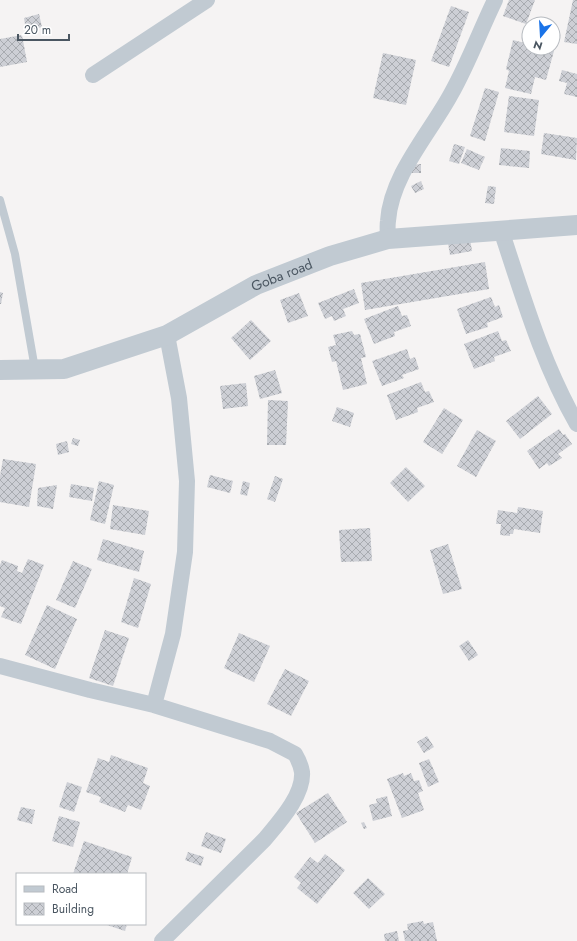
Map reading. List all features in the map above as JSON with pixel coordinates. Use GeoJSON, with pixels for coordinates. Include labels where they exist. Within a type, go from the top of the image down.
{"type":"FeatureCollection","features":[{"type":"Feature","properties":{"kind":"street"},"geometry":{"type":"LineString","coordinates":[[93,75],[207,0]]}},
{"type":"Feature","properties":{"kind":"street"},"geometry":{"type":"LineString","coordinates":[[388,239],[388,220],[393,198],[403,170],[431,130],[452,94],[495,0]]}},
{"type":"Feature","properties":{"kind":"street","name":"Goba road"},"geometry":{"type":"LineString","coordinates":[[0,370],[64,369],[167,335],[256,285],[330,256],[388,239],[577,225]]}},
{"type":"Feature","properties":{"kind":"street"},"geometry":{"type":"LineString","coordinates":[[501,230],[540,346],[557,386],[577,424]]}},
{"type":"Feature","properties":{"kind":"street"},"geometry":{"type":"LineString","coordinates":[[154,705],[173,634],[185,552],[187,481],[178,398],[167,335]]}},
{"type":"Feature","properties":{"kind":"street"},"geometry":{"type":"LineString","coordinates":[[0,666],[154,705],[270,741],[296,754],[302,771],[301,781],[298,792],[290,807],[277,824],[162,941]]}},
{"type":"Feature","properties":{"kind":"lane"},"geometry":{"type":"LineString","coordinates":[[0,200],[15,254],[36,370]]}},
{"type":"Feature","properties":{"kind":"building"},"geometry":{"type":"Polygon","coordinates":[[[509,0],[535,0],[529,16],[521,16],[521,22],[503,16],[509,0]]]}},
{"type":"Feature","properties":{"kind":"building"},"geometry":{"type":"Polygon","coordinates":[[[573,0],[577,0],[577,44],[564,42],[573,0]]]}},
{"type":"Feature","properties":{"kind":"building"},"geometry":{"type":"Polygon","coordinates":[[[451,6],[469,12],[449,67],[431,61],[451,6]]]}},
{"type":"Feature","properties":{"kind":"building"},"geometry":{"type":"Polygon","coordinates":[[[39,14],[42,27],[26,31],[24,18],[39,14]]]}},
{"type":"Feature","properties":{"kind":"building"},"geometry":{"type":"Polygon","coordinates":[[[22,35],[27,62],[0,67],[0,39],[22,35]]]}},
{"type":"Feature","properties":{"kind":"building"},"geometry":{"type":"Polygon","coordinates":[[[513,40],[521,42],[521,56],[553,56],[546,80],[535,77],[531,94],[505,88],[509,71],[506,69],[513,40]]]}},
{"type":"Feature","properties":{"kind":"building"},"geometry":{"type":"Polygon","coordinates":[[[383,53],[416,60],[406,105],[373,98],[383,53]]]}},
{"type":"Feature","properties":{"kind":"building"},"geometry":{"type":"Polygon","coordinates":[[[562,70],[577,74],[577,97],[564,94],[567,83],[559,81],[562,70]]]}},
{"type":"Feature","properties":{"kind":"building"},"geometry":{"type":"Polygon","coordinates":[[[485,88],[499,92],[485,141],[470,136],[485,88]]]}},
{"type":"Feature","properties":{"kind":"building"},"geometry":{"type":"Polygon","coordinates":[[[509,96],[539,100],[534,136],[504,132],[509,96]]]}},
{"type":"Feature","properties":{"kind":"building"},"geometry":{"type":"Polygon","coordinates":[[[544,133],[577,138],[576,160],[541,154],[544,133]]]}},
{"type":"Feature","properties":{"kind":"building"},"geometry":{"type":"Polygon","coordinates":[[[454,144],[465,147],[459,164],[449,161],[454,144]]]}},
{"type":"Feature","properties":{"kind":"building"},"geometry":{"type":"Polygon","coordinates":[[[501,148],[530,151],[529,168],[499,165],[501,148]]]}},
{"type":"Feature","properties":{"kind":"building"},"geometry":{"type":"Polygon","coordinates":[[[467,149],[485,157],[479,170],[461,163],[467,149]]]}},
{"type":"Feature","properties":{"kind":"building"},"geometry":{"type":"Polygon","coordinates":[[[421,164],[421,173],[411,173],[410,165],[421,164]]]}},
{"type":"Feature","properties":{"kind":"building"},"geometry":{"type":"Polygon","coordinates":[[[421,181],[424,189],[415,193],[411,186],[421,181]]]}},
{"type":"Feature","properties":{"kind":"building"},"geometry":{"type":"Polygon","coordinates":[[[488,186],[496,187],[494,204],[485,203],[488,186]]]}},
{"type":"Feature","properties":{"kind":"building"},"geometry":{"type":"Polygon","coordinates":[[[470,239],[472,251],[450,255],[448,243],[470,239]]]}},
{"type":"Feature","properties":{"kind":"building"},"geometry":{"type":"Polygon","coordinates":[[[485,262],[489,289],[365,310],[361,283],[485,262]]]}},
{"type":"Feature","properties":{"kind":"building"},"geometry":{"type":"Polygon","coordinates":[[[354,289],[359,303],[343,309],[346,316],[334,321],[332,316],[325,319],[318,303],[354,289]]]}},
{"type":"Feature","properties":{"kind":"building"},"geometry":{"type":"Polygon","coordinates":[[[0,292],[3,293],[1,304],[0,304],[0,292]]]}},
{"type":"Feature","properties":{"kind":"building"},"geometry":{"type":"Polygon","coordinates":[[[299,293],[308,316],[288,323],[280,300],[299,293]]]}},
{"type":"Feature","properties":{"kind":"building"},"geometry":{"type":"Polygon","coordinates":[[[491,297],[495,307],[499,305],[503,317],[487,323],[488,327],[466,334],[457,309],[491,297]]]}},
{"type":"Feature","properties":{"kind":"building"},"geometry":{"type":"Polygon","coordinates":[[[398,306],[402,316],[407,315],[411,326],[394,332],[395,336],[374,344],[364,319],[398,306]]]}},
{"type":"Feature","properties":{"kind":"building"},"geometry":{"type":"Polygon","coordinates":[[[251,320],[271,341],[250,360],[231,338],[251,320]]]}},
{"type":"Feature","properties":{"kind":"building"},"geometry":{"type":"Polygon","coordinates":[[[352,331],[354,335],[360,334],[366,357],[361,358],[367,384],[343,390],[336,361],[332,362],[328,347],[336,345],[333,335],[352,331]]]}},
{"type":"Feature","properties":{"kind":"building"},"geometry":{"type":"Polygon","coordinates":[[[498,331],[502,341],[506,340],[511,351],[494,357],[495,361],[474,369],[464,344],[498,331]]]}},
{"type":"Feature","properties":{"kind":"building"},"geometry":{"type":"Polygon","coordinates":[[[407,349],[410,359],[415,357],[419,369],[402,375],[404,378],[382,386],[372,361],[407,349]]]}},
{"type":"Feature","properties":{"kind":"building"},"geometry":{"type":"Polygon","coordinates":[[[275,370],[282,393],[260,399],[254,376],[275,370]]]}},
{"type":"Feature","properties":{"kind":"building"},"geometry":{"type":"Polygon","coordinates":[[[421,382],[425,392],[429,391],[434,402],[417,408],[418,412],[396,420],[387,395],[421,382]]]}},
{"type":"Feature","properties":{"kind":"building"},"geometry":{"type":"Polygon","coordinates":[[[246,383],[248,406],[223,409],[220,386],[246,383]]]}},
{"type":"Feature","properties":{"kind":"building"},"geometry":{"type":"Polygon","coordinates":[[[538,396],[552,414],[520,439],[506,421],[538,396]]]}},
{"type":"Feature","properties":{"kind":"building"},"geometry":{"type":"Polygon","coordinates":[[[268,400],[288,401],[286,445],[267,445],[268,400]]]}},
{"type":"Feature","properties":{"kind":"building"},"geometry":{"type":"Polygon","coordinates":[[[337,407],[354,413],[350,427],[332,421],[337,407]]]}},
{"type":"Feature","properties":{"kind":"building"},"geometry":{"type":"Polygon","coordinates":[[[444,408],[463,420],[442,454],[423,442],[444,408]]]}},
{"type":"Feature","properties":{"kind":"building"},"geometry":{"type":"Polygon","coordinates":[[[559,429],[563,435],[565,434],[572,444],[558,454],[562,458],[549,466],[547,463],[539,469],[527,451],[559,429]]]}},
{"type":"Feature","properties":{"kind":"building"},"geometry":{"type":"Polygon","coordinates":[[[477,430],[496,441],[476,477],[457,466],[477,430]]]}},
{"type":"Feature","properties":{"kind":"building"},"geometry":{"type":"Polygon","coordinates":[[[73,438],[80,440],[78,446],[71,444],[73,438]]]}},
{"type":"Feature","properties":{"kind":"building"},"geometry":{"type":"Polygon","coordinates":[[[67,441],[69,452],[58,455],[56,444],[67,441]]]}},
{"type":"Feature","properties":{"kind":"building"},"geometry":{"type":"Polygon","coordinates":[[[3,459],[36,464],[29,507],[0,502],[0,476],[3,459]]]}},
{"type":"Feature","properties":{"kind":"building"},"geometry":{"type":"Polygon","coordinates":[[[406,467],[425,486],[408,502],[390,483],[406,467]]]}},
{"type":"Feature","properties":{"kind":"building"},"geometry":{"type":"Polygon","coordinates":[[[210,475],[233,481],[230,493],[207,487],[210,475]]]}},
{"type":"Feature","properties":{"kind":"building"},"geometry":{"type":"Polygon","coordinates":[[[275,476],[283,479],[275,502],[267,499],[275,476]]]}},
{"type":"Feature","properties":{"kind":"building"},"geometry":{"type":"Polygon","coordinates":[[[99,481],[114,485],[105,524],[90,520],[99,481]]]}},
{"type":"Feature","properties":{"kind":"building"},"geometry":{"type":"Polygon","coordinates":[[[243,481],[250,483],[247,496],[240,494],[243,481]]]}},
{"type":"Feature","properties":{"kind":"building"},"geometry":{"type":"Polygon","coordinates":[[[71,484],[94,488],[92,501],[69,497],[71,484]]]}},
{"type":"Feature","properties":{"kind":"building"},"geometry":{"type":"Polygon","coordinates":[[[57,485],[53,509],[37,506],[38,488],[57,485]]]}},
{"type":"Feature","properties":{"kind":"building"},"geometry":{"type":"Polygon","coordinates":[[[113,505],[149,511],[145,535],[110,529],[113,505]]]}},
{"type":"Feature","properties":{"kind":"building"},"geometry":{"type":"Polygon","coordinates":[[[518,507],[543,511],[540,533],[514,529],[513,534],[510,534],[510,536],[500,535],[501,524],[496,524],[498,510],[517,513],[518,507]]]}},
{"type":"Feature","properties":{"kind":"building"},"geometry":{"type":"Polygon","coordinates":[[[370,528],[372,561],[341,562],[339,530],[370,528]]]}},
{"type":"Feature","properties":{"kind":"building"},"geometry":{"type":"Polygon","coordinates":[[[103,539],[144,551],[139,572],[97,560],[103,539]]]}},
{"type":"Feature","properties":{"kind":"building"},"geometry":{"type":"Polygon","coordinates":[[[448,544],[462,589],[443,594],[430,550],[448,544]]]}},
{"type":"Feature","properties":{"kind":"building"},"geometry":{"type":"Polygon","coordinates":[[[28,559],[44,565],[21,624],[1,617],[5,608],[0,606],[0,565],[2,560],[18,566],[17,571],[22,573],[28,559]]]}},
{"type":"Feature","properties":{"kind":"building"},"geometry":{"type":"Polygon","coordinates":[[[73,561],[92,569],[75,608],[56,600],[73,561]]]}},
{"type":"Feature","properties":{"kind":"building"},"geometry":{"type":"Polygon","coordinates":[[[134,578],[151,584],[138,628],[121,622],[134,578]]]}},
{"type":"Feature","properties":{"kind":"building"},"geometry":{"type":"Polygon","coordinates":[[[47,605],[77,619],[55,669],[25,655],[47,605]]]}},
{"type":"Feature","properties":{"kind":"building"},"geometry":{"type":"Polygon","coordinates":[[[105,630],[129,638],[113,686],[89,678],[105,630]]]}},
{"type":"Feature","properties":{"kind":"building"},"geometry":{"type":"Polygon","coordinates":[[[239,633],[270,646],[254,682],[224,668],[239,633]]]}},
{"type":"Feature","properties":{"kind":"building"},"geometry":{"type":"Polygon","coordinates":[[[468,640],[478,655],[469,661],[459,646],[468,640]]]}},
{"type":"Feature","properties":{"kind":"building"},"geometry":{"type":"Polygon","coordinates":[[[285,669],[309,681],[291,716],[267,704],[285,669]]]}},
{"type":"Feature","properties":{"kind":"building"},"geometry":{"type":"Polygon","coordinates":[[[427,736],[434,747],[424,753],[417,742],[427,736]]]}},
{"type":"Feature","properties":{"kind":"building"},"geometry":{"type":"Polygon","coordinates":[[[111,755],[148,768],[143,783],[150,786],[141,810],[128,805],[125,812],[99,802],[101,797],[86,792],[98,758],[109,762],[111,755]]]}},
{"type":"Feature","properties":{"kind":"building"},"geometry":{"type":"Polygon","coordinates":[[[429,759],[439,782],[428,787],[419,763],[429,759]]]}},
{"type":"Feature","properties":{"kind":"building"},"geometry":{"type":"Polygon","coordinates":[[[403,773],[404,776],[411,773],[414,781],[419,780],[423,791],[418,793],[424,810],[402,818],[387,779],[403,773]]]}},
{"type":"Feature","properties":{"kind":"building"},"geometry":{"type":"Polygon","coordinates":[[[67,782],[82,787],[74,812],[59,807],[67,782]]]}},
{"type":"Feature","properties":{"kind":"building"},"geometry":{"type":"Polygon","coordinates":[[[328,793],[347,822],[315,843],[296,813],[328,793]]]}},
{"type":"Feature","properties":{"kind":"building"},"geometry":{"type":"Polygon","coordinates":[[[387,796],[392,816],[373,821],[369,805],[377,803],[376,799],[387,796]]]}},
{"type":"Feature","properties":{"kind":"building"},"geometry":{"type":"Polygon","coordinates":[[[21,807],[35,810],[32,824],[17,820],[21,807]]]}},
{"type":"Feature","properties":{"kind":"building"},"geometry":{"type":"Polygon","coordinates":[[[59,816],[80,822],[73,847],[52,841],[59,816]]]}},
{"type":"Feature","properties":{"kind":"building"},"geometry":{"type":"Polygon","coordinates":[[[364,822],[367,828],[364,829],[361,823],[364,822]]]}},
{"type":"Feature","properties":{"kind":"building"},"geometry":{"type":"Polygon","coordinates":[[[206,832],[226,839],[221,853],[201,846],[206,832]]]}},
{"type":"Feature","properties":{"kind":"building"},"geometry":{"type":"Polygon","coordinates":[[[84,841],[132,857],[127,873],[73,873],[84,841]]]}},
{"type":"Feature","properties":{"kind":"building"},"geometry":{"type":"Polygon","coordinates":[[[188,852],[204,857],[201,866],[185,860],[188,852]]]}},
{"type":"Feature","properties":{"kind":"building"},"geometry":{"type":"Polygon","coordinates":[[[325,854],[345,870],[317,904],[297,888],[301,883],[294,877],[310,857],[318,863],[325,854]]]}},
{"type":"Feature","properties":{"kind":"building"},"geometry":{"type":"Polygon","coordinates":[[[368,878],[385,894],[369,909],[353,893],[368,878]]]}},
{"type":"Feature","properties":{"kind":"building"},"geometry":{"type":"Polygon","coordinates":[[[423,921],[424,924],[433,922],[437,941],[405,941],[403,931],[408,930],[407,924],[423,921]]]}},
{"type":"Feature","properties":{"kind":"building"},"geometry":{"type":"Polygon","coordinates":[[[107,925],[127,925],[125,931],[107,925]]]}},
{"type":"Feature","properties":{"kind":"building"},"geometry":{"type":"Polygon","coordinates":[[[397,931],[399,941],[385,941],[384,934],[397,931]]]}}]}
